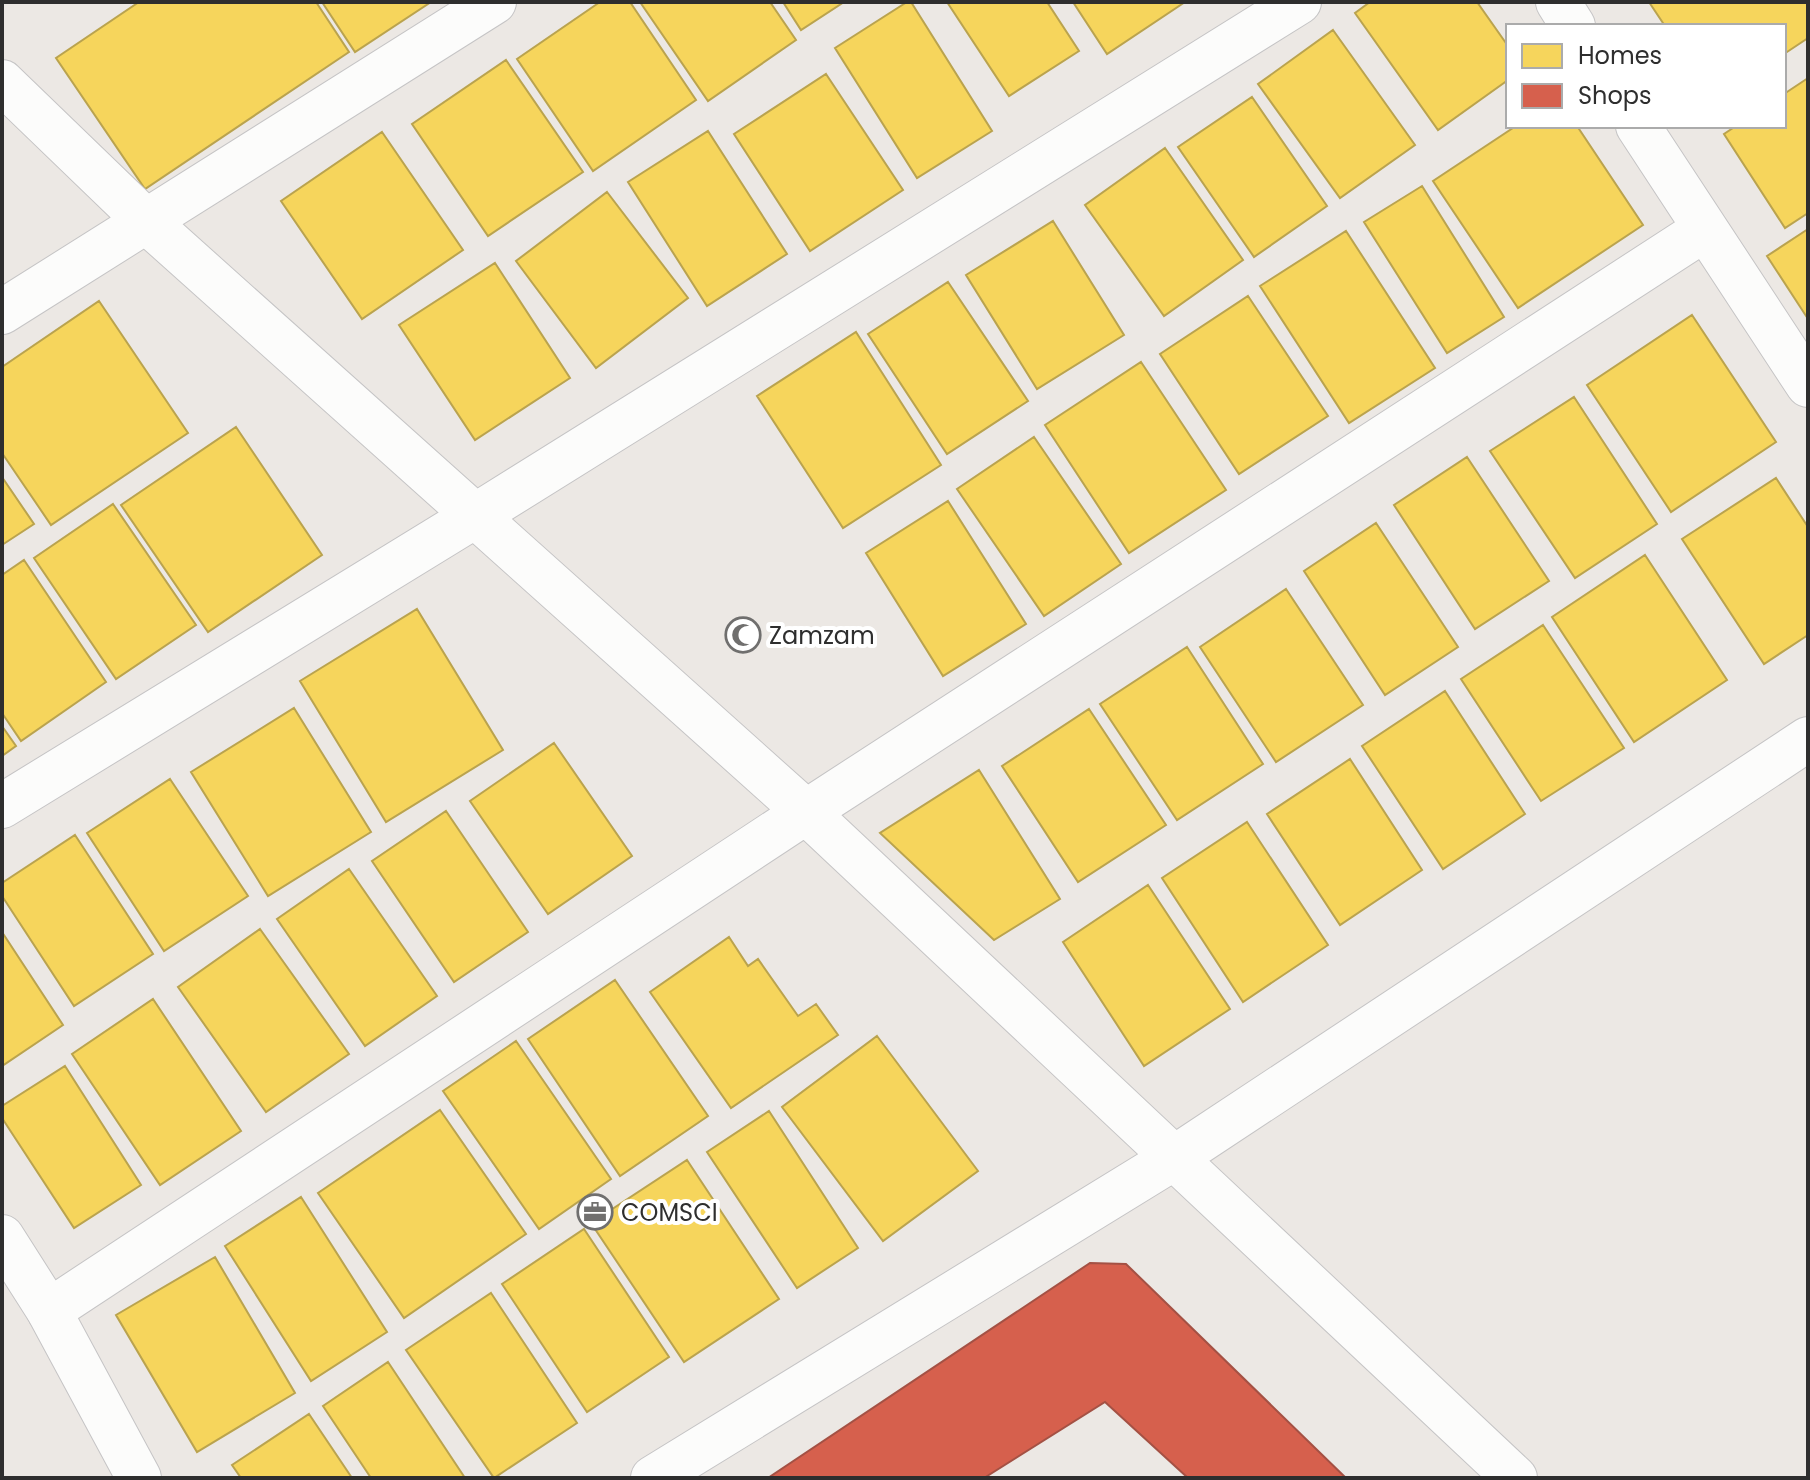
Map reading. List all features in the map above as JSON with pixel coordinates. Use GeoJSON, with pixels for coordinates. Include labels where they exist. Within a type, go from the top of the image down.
{"type":"FeatureCollection","features":[{"type":"Feature","properties":{"kind":"street"},"geometry":{"type":"LineString","coordinates":[[2,312],[494,2]]}},
{"type":"Feature","properties":{"kind":"street"},"geometry":{"type":"LineString","coordinates":[[2,806],[475,516],[1299,2]]}},
{"type":"Feature","properties":{"kind":"street"},"geometry":{"type":"LineString","coordinates":[[1558,2],[1572,24]]}},
{"type":"Feature","properties":{"kind":"street"},"geometry":{"type":"LineString","coordinates":[[2,82],[146,221],[806,812],[1515,1478]]}},
{"type":"Feature","properties":{"kind":"street"},"geometry":{"type":"LineString","coordinates":[[1639,128],[1808,385]]}},
{"type":"Feature","properties":{"kind":"street"},"geometry":{"type":"LineString","coordinates":[[49,1311],[806,812],[1705,229]]}},
{"type":"Feature","properties":{"kind":"street"},"geometry":{"type":"LineString","coordinates":[[653,1478],[1174,1158],[1808,739]]}},
{"type":"Feature","properties":{"kind":"street"},"geometry":{"type":"LineString","coordinates":[[2,1237],[49,1311],[139,1478]]}},
{"type":"Feature","properties":{"kind":"building: Homes"},"geometry":{"type":"Polygon","coordinates":[[[139,2],[316,2],[349,52],[145,189],[56,58],[139,2]]]}},
{"type":"Feature","properties":{"kind":"building: Homes"},"geometry":{"type":"Polygon","coordinates":[[[322,2],[431,2],[355,52],[322,2]]]}},
{"type":"Feature","properties":{"kind":"building: Homes"},"geometry":{"type":"Polygon","coordinates":[[[600,2],[630,2],[696,100],[593,171],[517,59],[600,2]]]}},
{"type":"Feature","properties":{"kind":"building: Homes"},"geometry":{"type":"Polygon","coordinates":[[[640,2],[770,2],[796,40],[708,101],[640,2]]]}},
{"type":"Feature","properties":{"kind":"building: Homes"},"geometry":{"type":"Polygon","coordinates":[[[783,2],[844,2],[801,30],[783,2]]]}},
{"type":"Feature","properties":{"kind":"building: Homes"},"geometry":{"type":"Polygon","coordinates":[[[911,2],[992,131],[917,178],[835,48],[911,2]]]}},
{"type":"Feature","properties":{"kind":"building: Homes"},"geometry":{"type":"Polygon","coordinates":[[[947,2],[1047,2],[1079,51],[1009,96],[947,2]]]}},
{"type":"Feature","properties":{"kind":"building: Homes"},"geometry":{"type":"Polygon","coordinates":[[[1073,2],[1185,2],[1107,54],[1073,2]]]}},
{"type":"Feature","properties":{"kind":"building: Homes"},"geometry":{"type":"Polygon","coordinates":[[[1370,2],[1477,2],[1506,43],[1506,81],[1438,130],[1355,13],[1370,2]]]}},
{"type":"Feature","properties":{"kind":"building: Homes"},"geometry":{"type":"Polygon","coordinates":[[[1649,2],[1808,2],[1808,38],[1786,53],[1786,24],[1664,24],[1649,2]]]}},
{"type":"Feature","properties":{"kind":"building: Homes"},"geometry":{"type":"Polygon","coordinates":[[[1333,30],[1415,145],[1340,198],[1258,84],[1333,30]]]}},
{"type":"Feature","properties":{"kind":"building: Homes"},"geometry":{"type":"Polygon","coordinates":[[[506,60],[583,172],[488,236],[412,124],[506,60]]]}},
{"type":"Feature","properties":{"kind":"building: Homes"},"geometry":{"type":"Polygon","coordinates":[[[826,74],[903,190],[810,251],[734,134],[826,74]]]}},
{"type":"Feature","properties":{"kind":"building: Homes"},"geometry":{"type":"Polygon","coordinates":[[[1808,78],[1808,213],[1785,228],[1724,134],[1733,128],[1786,128],[1786,93],[1808,78]]]}},
{"type":"Feature","properties":{"kind":"building: Homes"},"geometry":{"type":"Polygon","coordinates":[[[1252,97],[1327,206],[1254,257],[1178,147],[1252,97]]]}},
{"type":"Feature","properties":{"kind":"building: Homes"},"geometry":{"type":"Polygon","coordinates":[[[1513,128],[1578,128],[1643,225],[1518,308],[1433,181],[1513,128]]]}},
{"type":"Feature","properties":{"kind":"building: Homes"},"geometry":{"type":"Polygon","coordinates":[[[708,131],[787,254],[707,306],[628,182],[708,131]]]}},
{"type":"Feature","properties":{"kind":"building: Homes"},"geometry":{"type":"Polygon","coordinates":[[[382,132],[463,250],[362,319],[281,201],[382,132]]]}},
{"type":"Feature","properties":{"kind":"building: Homes"},"geometry":{"type":"Polygon","coordinates":[[[1165,148],[1243,260],[1164,316],[1085,205],[1165,148]]]}},
{"type":"Feature","properties":{"kind":"building: Homes"},"geometry":{"type":"Polygon","coordinates":[[[1422,186],[1504,317],[1447,353],[1364,222],[1422,186]]]}},
{"type":"Feature","properties":{"kind":"building: Homes"},"geometry":{"type":"Polygon","coordinates":[[[607,192],[688,298],[596,368],[516,261],[607,192]]]}},
{"type":"Feature","properties":{"kind":"building: Homes"},"geometry":{"type":"Polygon","coordinates":[[[1053,221],[1124,335],[1037,389],[966,275],[1053,221]]]}},
{"type":"Feature","properties":{"kind":"building: Homes"},"geometry":{"type":"Polygon","coordinates":[[[1808,229],[1808,319],[1767,256],[1808,229]]]}},
{"type":"Feature","properties":{"kind":"building: Homes"},"geometry":{"type":"Polygon","coordinates":[[[1346,231],[1435,368],[1349,423],[1260,286],[1346,231]]]}},
{"type":"Feature","properties":{"kind":"building: Homes"},"geometry":{"type":"Polygon","coordinates":[[[495,263],[570,378],[475,440],[399,325],[495,263]]]}},
{"type":"Feature","properties":{"kind":"building: Homes"},"geometry":{"type":"Polygon","coordinates":[[[948,282],[1028,401],[947,454],[868,334],[948,282]]]}},
{"type":"Feature","properties":{"kind":"building: Homes"},"geometry":{"type":"Polygon","coordinates":[[[1248,296],[1328,416],[1239,474],[1160,354],[1248,296]]]}},
{"type":"Feature","properties":{"kind":"building: Homes"},"geometry":{"type":"Polygon","coordinates":[[[99,301],[188,433],[51,525],[2,453],[2,367],[99,301]]]}},
{"type":"Feature","properties":{"kind":"building: Homes"},"geometry":{"type":"Polygon","coordinates":[[[1692,315],[1776,442],[1671,512],[1587,385],[1692,315]]]}},
{"type":"Feature","properties":{"kind":"building: Homes"},"geometry":{"type":"Polygon","coordinates":[[[856,332],[941,465],[843,528],[757,396],[856,332]]]}},
{"type":"Feature","properties":{"kind":"building: Homes"},"geometry":{"type":"Polygon","coordinates":[[[1141,362],[1226,490],[1129,553],[1045,425],[1141,362]]]}},
{"type":"Feature","properties":{"kind":"building: Homes"},"geometry":{"type":"Polygon","coordinates":[[[1574,397],[1657,524],[1575,578],[1490,451],[1574,397]]]}},
{"type":"Feature","properties":{"kind":"building: Homes"},"geometry":{"type":"Polygon","coordinates":[[[236,427],[322,555],[208,632],[121,505],[236,427]]]}},
{"type":"Feature","properties":{"kind":"building: Homes"},"geometry":{"type":"Polygon","coordinates":[[[1034,437],[1121,564],[1044,616],[957,489],[1034,437]]]}},
{"type":"Feature","properties":{"kind":"building: Homes"},"geometry":{"type":"Polygon","coordinates":[[[1467,457],[1549,581],[1475,629],[1394,505],[1467,457]]]}},
{"type":"Feature","properties":{"kind":"building: Homes"},"geometry":{"type":"Polygon","coordinates":[[[2,477],[34,524],[2,545],[2,477]]]}},
{"type":"Feature","properties":{"kind":"building: Homes"},"geometry":{"type":"Polygon","coordinates":[[[1776,478],[1808,527],[1808,635],[1764,664],[1682,539],[1776,478]]]}},
{"type":"Feature","properties":{"kind":"building: Homes"},"geometry":{"type":"Polygon","coordinates":[[[948,501],[1026,624],[943,676],[866,553],[948,501]]]}},
{"type":"Feature","properties":{"kind":"building: Homes"},"geometry":{"type":"Polygon","coordinates":[[[113,504],[196,625],[116,679],[34,558],[113,504]]]}},
{"type":"Feature","properties":{"kind":"building: Homes"},"geometry":{"type":"Polygon","coordinates":[[[1376,523],[1458,647],[1385,695],[1304,571],[1376,523]]]}},
{"type":"Feature","properties":{"kind":"building: Homes"},"geometry":{"type":"Polygon","coordinates":[[[1645,555],[1727,680],[1634,742],[1552,617],[1645,555]]]}},
{"type":"Feature","properties":{"kind":"building: Homes"},"geometry":{"type":"Polygon","coordinates":[[[24,560],[106,682],[21,741],[2,713],[2,575],[24,560]]]}},
{"type":"Feature","properties":{"kind":"building: Homes"},"geometry":{"type":"Polygon","coordinates":[[[1286,589],[1363,705],[1276,762],[1200,647],[1286,589]]]}},
{"type":"Feature","properties":{"kind":"building: Homes"},"geometry":{"type":"Polygon","coordinates":[[[417,609],[503,750],[386,822],[300,681],[417,609]]]}},
{"type":"Feature","properties":{"kind":"building: Homes"},"geometry":{"type":"Polygon","coordinates":[[[1543,625],[1624,748],[1541,801],[1461,679],[1543,625]]]}},
{"type":"Feature","properties":{"kind":"building: Homes"},"geometry":{"type":"Polygon","coordinates":[[[1187,647],[1263,764],[1177,820],[1100,704],[1187,647]]]}},
{"type":"Feature","properties":{"kind":"building: Homes"},"geometry":{"type":"Polygon","coordinates":[[[1445,691],[1525,814],[1443,869],[1362,746],[1445,691]]]}},
{"type":"Feature","properties":{"kind":"building: Homes"},"geometry":{"type":"Polygon","coordinates":[[[294,708],[371,832],[268,896],[191,772],[294,708]]]}},
{"type":"Feature","properties":{"kind":"building: Homes"},"geometry":{"type":"Polygon","coordinates":[[[1089,709],[1166,825],[1078,882],[1002,766],[1089,709]]]}},
{"type":"Feature","properties":{"kind":"building: Homes"},"geometry":{"type":"Polygon","coordinates":[[[2,726],[16,746],[2,756],[2,726]]]}},
{"type":"Feature","properties":{"kind":"building: Homes"},"geometry":{"type":"Polygon","coordinates":[[[554,743],[632,856],[548,914],[470,801],[554,743]]]}},
{"type":"Feature","properties":{"kind":"building: Homes"},"geometry":{"type":"Polygon","coordinates":[[[1350,759],[1422,870],[1340,925],[1267,814],[1350,759]]]}},
{"type":"Feature","properties":{"kind":"building: Homes"},"geometry":{"type":"Polygon","coordinates":[[[979,770],[1060,899],[994,940],[880,833],[979,770]]]}},
{"type":"Feature","properties":{"kind":"building: Homes"},"geometry":{"type":"Polygon","coordinates":[[[170,779],[248,896],[164,951],[87,833],[170,779]]]}},
{"type":"Feature","properties":{"kind":"building: Homes"},"geometry":{"type":"Polygon","coordinates":[[[446,811],[528,932],[454,982],[372,861],[446,811]]]}},
{"type":"Feature","properties":{"kind":"building: Homes"},"geometry":{"type":"Polygon","coordinates":[[[1247,822],[1328,945],[1243,1002],[1162,878],[1247,822]]]}},
{"type":"Feature","properties":{"kind":"building: Homes"},"geometry":{"type":"Polygon","coordinates":[[[75,835],[153,954],[74,1006],[2,896],[2,883],[75,835]]]}},
{"type":"Feature","properties":{"kind":"building: Homes"},"geometry":{"type":"Polygon","coordinates":[[[349,869],[437,996],[365,1046],[277,919],[349,869]]]}},
{"type":"Feature","properties":{"kind":"building: Homes"},"geometry":{"type":"Polygon","coordinates":[[[1148,885],[1230,1009],[1144,1066],[1063,942],[1148,885]]]}},
{"type":"Feature","properties":{"kind":"building: Homes"},"geometry":{"type":"Polygon","coordinates":[[[260,929],[349,1054],[266,1112],[178,987],[260,929]]]}},
{"type":"Feature","properties":{"kind":"building: Homes"},"geometry":{"type":"Polygon","coordinates":[[[2,932],[63,1025],[2,1066],[2,932]]]}},
{"type":"Feature","properties":{"kind":"building: Homes"},"geometry":{"type":"Polygon","coordinates":[[[729,937],[748,966],[758,959],[798,1016],[816,1004],[838,1035],[731,1108],[650,992],[729,937]]]}},
{"type":"Feature","properties":{"kind":"building: Homes"},"geometry":{"type":"Polygon","coordinates":[[[615,980],[708,1116],[620,1176],[528,1039],[615,980]]]}},
{"type":"Feature","properties":{"kind":"building: Homes"},"geometry":{"type":"Polygon","coordinates":[[[153,999],[241,1131],[160,1185],[72,1054],[153,999]]]}},
{"type":"Feature","properties":{"kind":"building: Homes"},"geometry":{"type":"Polygon","coordinates":[[[877,1036],[978,1171],[883,1241],[782,1107],[877,1036]]]}},
{"type":"Feature","properties":{"kind":"building: Homes"},"geometry":{"type":"Polygon","coordinates":[[[516,1041],[611,1179],[539,1229],[443,1091],[516,1041]]]}},
{"type":"Feature","properties":{"kind":"building: Homes"},"geometry":{"type":"Polygon","coordinates":[[[65,1066],[141,1185],[74,1228],[2,1118],[2,1106],[65,1066]]]}},
{"type":"Feature","properties":{"kind":"building: Homes"},"geometry":{"type":"Polygon","coordinates":[[[440,1110],[526,1234],[404,1318],[318,1193],[440,1110]]]}},
{"type":"Feature","properties":{"kind":"building: Homes"},"geometry":{"type":"Polygon","coordinates":[[[769,1111],[858,1248],[797,1288],[707,1152],[769,1111]]]}},
{"type":"Feature","properties":{"kind":"building: Homes"},"geometry":{"type":"Polygon","coordinates":[[[687,1160],[779,1299],[684,1362],[591,1223],[687,1160]]]}},
{"type":"Feature","properties":{"kind":"building: Homes"},"geometry":{"type":"Polygon","coordinates":[[[301,1197],[387,1332],[311,1381],[225,1246],[301,1197]]]}},
{"type":"Feature","properties":{"kind":"building: Homes"},"geometry":{"type":"Polygon","coordinates":[[[584,1229],[669,1357],[587,1412],[502,1284],[584,1229]]]}},
{"type":"Feature","properties":{"kind":"building: Homes"},"geometry":{"type":"Polygon","coordinates":[[[215,1257],[295,1393],[197,1452],[116,1315],[215,1257]]]}},
{"type":"Feature","properties":{"kind":"building: Homes"},"geometry":{"type":"Polygon","coordinates":[[[491,1293],[577,1423],[494,1478],[406,1350],[491,1293]]]}},
{"type":"Feature","properties":{"kind":"building: Homes"},"geometry":{"type":"Polygon","coordinates":[[[388,1362],[465,1478],[371,1478],[323,1406],[388,1362]]]}},
{"type":"Feature","properties":{"kind":"building: Homes"},"geometry":{"type":"Polygon","coordinates":[[[309,1414],[352,1478],[241,1478],[232,1465],[309,1414]]]}},
{"type":"Feature","properties":{"kind":"building: Shops"},"geometry":{"type":"Polygon","coordinates":[[[1090,1263],[1126,1264],[1346,1478],[1188,1478],[1105,1402],[984,1478],[768,1478],[1090,1263]]]}},
{"type":"Feature","properties":{"kind":"place","name":"Zamzam"},"geometry":{"type":"Point","coordinates":[743,635]}},
{"type":"Feature","properties":{"kind":"place","name":"COMSCI"},"geometry":{"type":"Point","coordinates":[595,1212]}}]}
